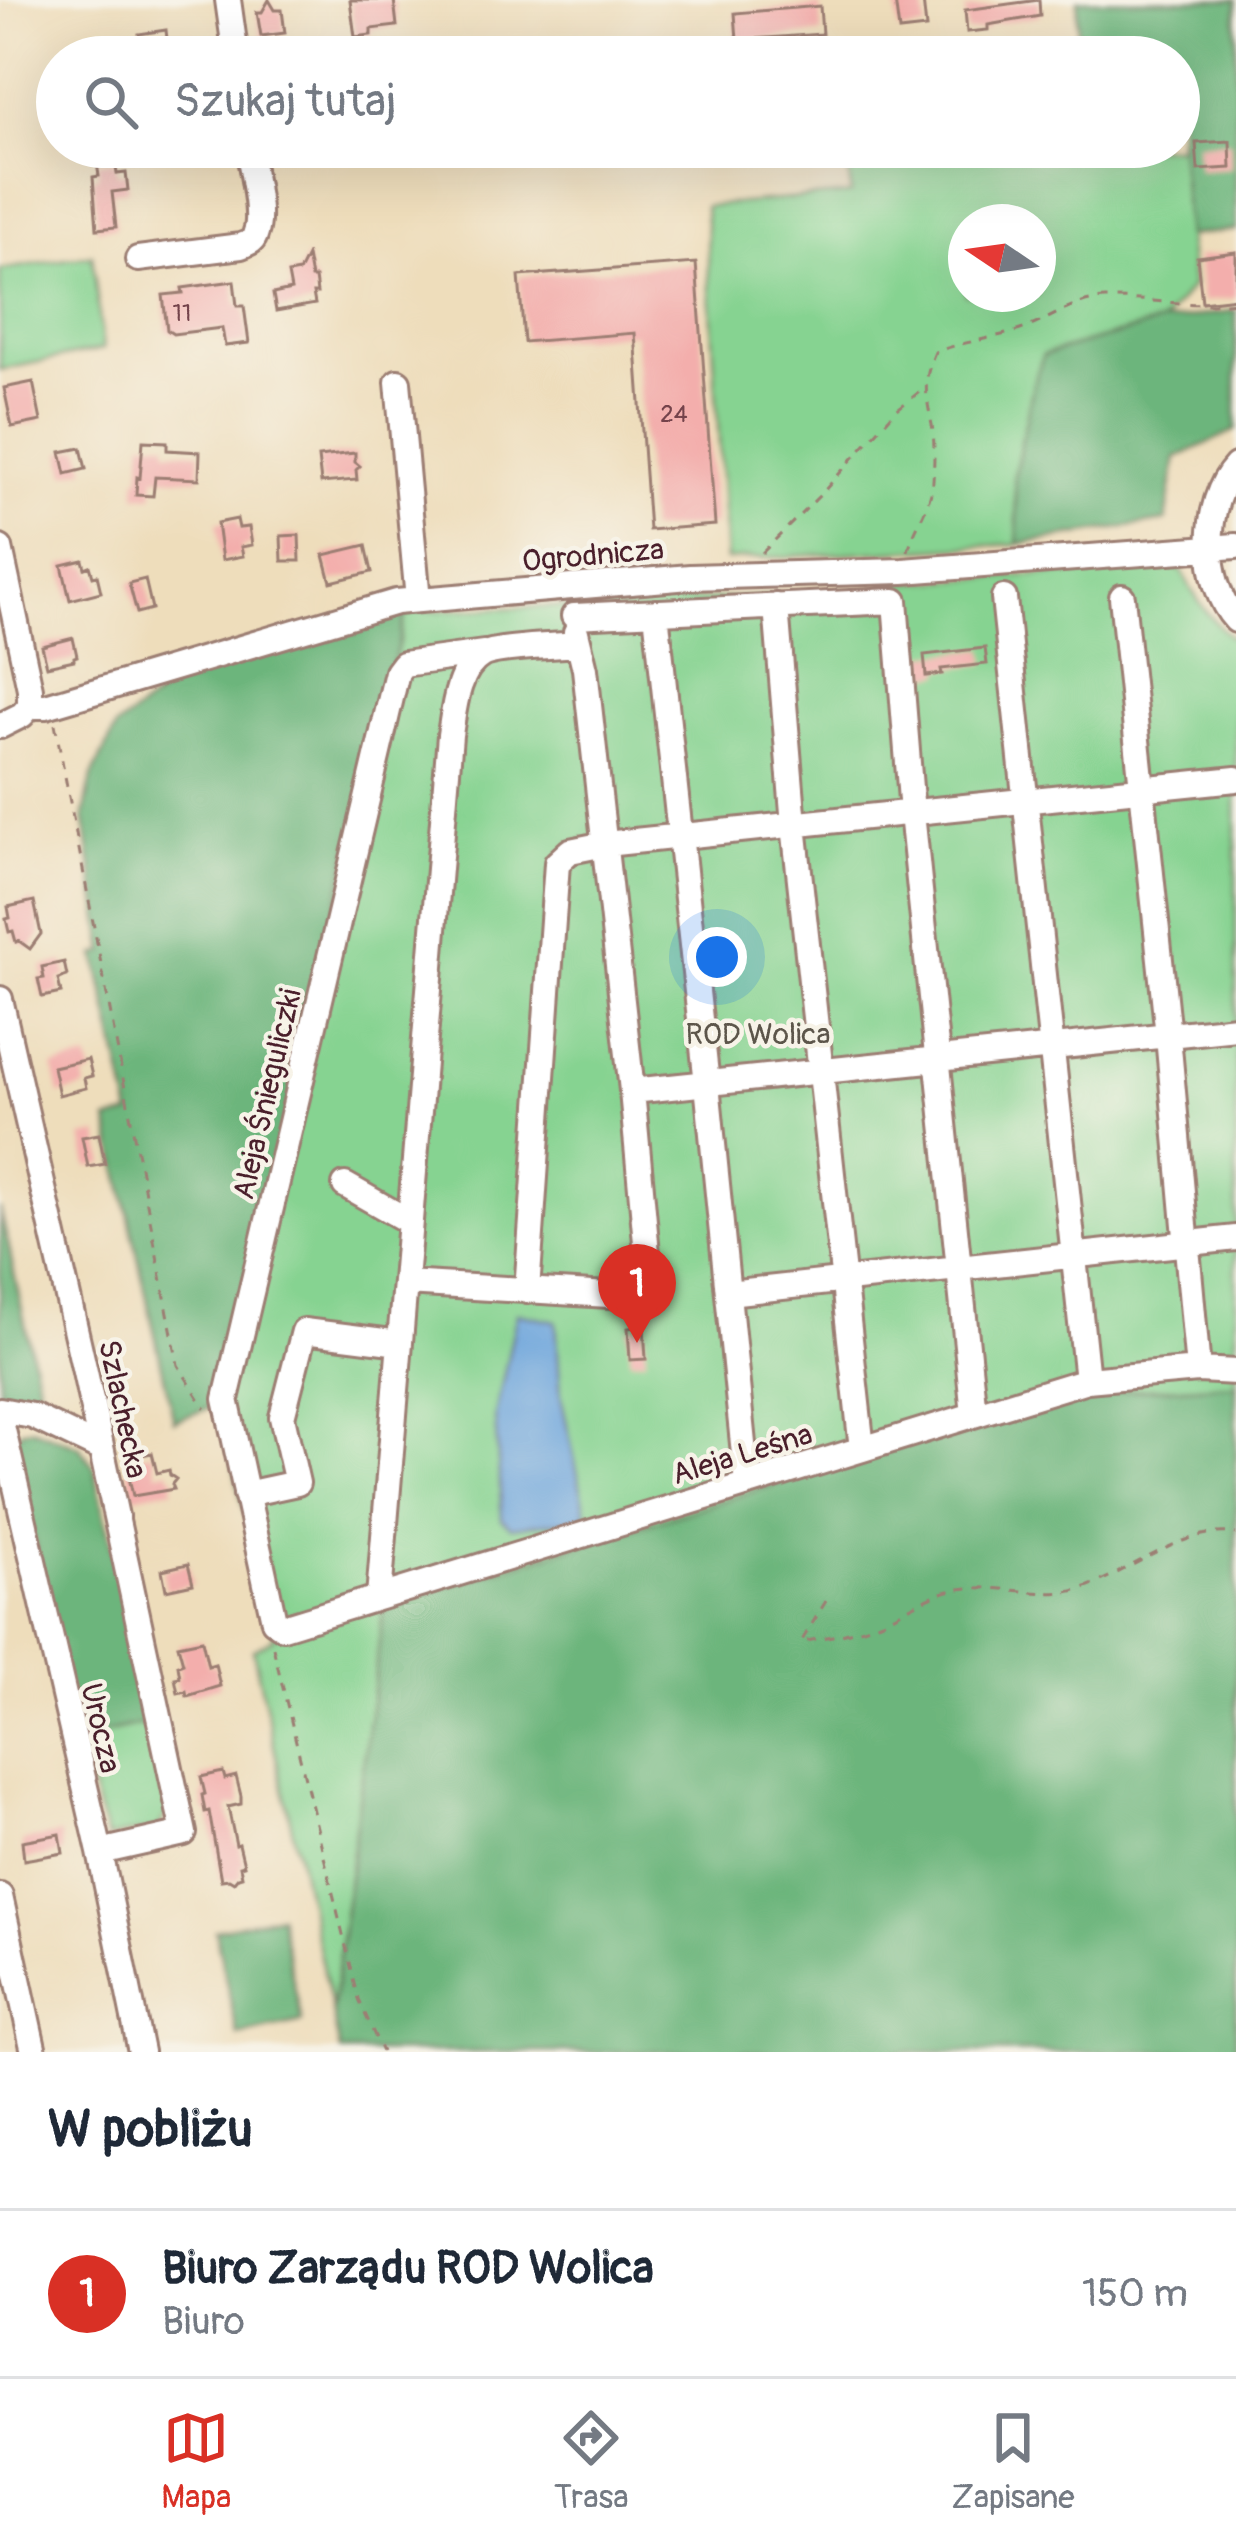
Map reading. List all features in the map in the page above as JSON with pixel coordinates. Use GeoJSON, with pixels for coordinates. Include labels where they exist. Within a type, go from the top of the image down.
{"type":"FeatureCollection","features":[{"type":"Feature","properties":{"kind":"street"},"geometry":{"type":"LineString","coordinates":[[228,0],[233,36]]}},
{"type":"Feature","properties":{"kind":"street"},"geometry":{"type":"LineString","coordinates":[[138,260],[250,242],[258,216],[251,168]]}},
{"type":"Feature","properties":{"kind":"street"},"geometry":{"type":"LineString","coordinates":[[398,382],[418,600]]}},
{"type":"Feature","properties":{"kind":"street"},"geometry":{"type":"LineString","coordinates":[[1236,466],[1215,498],[1224,547],[1214,582],[1236,620]]}},
{"type":"Feature","properties":{"kind":"street","name":"Ogrodnicza"},"geometry":{"type":"LineString","coordinates":[[0,726],[41,705],[396,602],[690,577],[903,571],[1224,547]]}},
{"type":"Feature","properties":{"kind":"street"},"geometry":{"type":"LineString","coordinates":[[0,548],[30,689],[41,705]]}},
{"type":"Feature","properties":{"kind":"street"},"geometry":{"type":"LineString","coordinates":[[1122,597],[1198,1370]]}},
{"type":"Feature","properties":{"kind":"street"},"geometry":{"type":"LineString","coordinates":[[1004,598],[1088,1380]]}},
{"type":"Feature","properties":{"kind":"street"},"geometry":{"type":"LineString","coordinates":[[405,1283],[643,1297],[650,1286],[605,844],[574,611],[895,601],[974,1414]]}},
{"type":"Feature","properties":{"kind":"street"},"geometry":{"type":"LineString","coordinates":[[776,606],[794,825],[862,1449]]}},
{"type":"Feature","properties":{"kind":"street"},"geometry":{"type":"LineString","coordinates":[[656,612],[747,1484]]}},
{"type":"Feature","properties":{"kind":"street"},"geometry":{"type":"LineString","coordinates":[[379,1597],[450,734],[461,684],[484,653],[579,644]]}},
{"type":"Feature","properties":{"kind":"street","name":"Aleja Śnieguliczki"},"geometry":{"type":"LineString","coordinates":[[273,1631],[226,1399],[397,672],[404,664],[484,653]]}},
{"type":"Feature","properties":{"kind":"street"},"geometry":{"type":"LineString","coordinates":[[527,1291],[556,863],[570,851],[1236,779]]}},
{"type":"Feature","properties":{"kind":"street","name":"Szlachecka"},"geometry":{"type":"LineString","coordinates":[[0,999],[184,1832],[100,1852]]}},
{"type":"Feature","properties":{"kind":"street"},"geometry":{"type":"LineString","coordinates":[[632,1091],[1236,1028]]}},
{"type":"Feature","properties":{"kind":"street"},"geometry":{"type":"LineString","coordinates":[[345,1185],[410,1222]]}},
{"type":"Feature","properties":{"kind":"street"},"geometry":{"type":"LineString","coordinates":[[728,1293],[1236,1238]]}},
{"type":"Feature","properties":{"kind":"street"},"geometry":{"type":"LineString","coordinates":[[246,1494],[297,1483],[282,1417],[304,1331],[400,1343]]}},
{"type":"Feature","properties":{"kind":"street","name":"Aleja Leśna"},"geometry":{"type":"LineString","coordinates":[[273,1631],[1088,1380],[1198,1370],[1236,1372]]}},
{"type":"Feature","properties":{"kind":"street"},"geometry":{"type":"LineString","coordinates":[[0,1414],[32,1416],[100,1448]]}},
{"type":"Feature","properties":{"kind":"street","name":"Urocza"},"geometry":{"type":"LineString","coordinates":[[0,1414],[142,2052]]}},
{"type":"Feature","properties":{"kind":"street"},"geometry":{"type":"LineString","coordinates":[[0,1896],[34,2052]]}},
{"type":"Feature","properties":{"kind":"path"},"geometry":{"type":"LineString","coordinates":[[903,571],[913,531],[933,485],[932,428],[925,387],[935,352],[1019,330],[1103,299],[1236,302]]}},
{"type":"Feature","properties":{"kind":"path"},"geometry":{"type":"LineString","coordinates":[[746,575],[895,411],[925,387]]}},
{"type":"Feature","properties":{"kind":"path"},"geometry":{"type":"LineString","coordinates":[[41,705],[178,1365],[214,1422]]}},
{"type":"Feature","properties":{"kind":"path"},"geometry":{"type":"LineString","coordinates":[[826,1601],[801,1642],[867,1627],[923,1599],[960,1588],[1074,1591],[1162,1549],[1196,1538],[1236,1534]]}},
{"type":"Feature","properties":{"kind":"path"},"geometry":{"type":"LineString","coordinates":[[273,1631],[359,2000],[382,2052]]}},
{"type":"Feature","properties":{"kind":"green space"},"geometry":{"type":"Polygon","coordinates":[[[1078,0],[1236,0],[1236,230],[1187,236],[1181,168],[1200,168],[1200,36],[1077,36],[1078,0]]]}},
{"type":"Feature","properties":{"kind":"green space"},"geometry":{"type":"Polygon","coordinates":[[[849,168],[1181,168],[1192,286],[1162,322],[1043,355],[1014,476],[1019,544],[726,560],[705,206],[851,194],[849,168]]]}},
{"type":"Feature","properties":{"kind":"green space"},"geometry":{"type":"Polygon","coordinates":[[[92,255],[103,349],[0,370],[0,270],[92,255]]]}},
{"type":"Feature","properties":{"kind":"green space"},"geometry":{"type":"Polygon","coordinates":[[[1236,310],[1236,430],[1176,458],[1166,521],[1019,544],[1014,477],[1043,355],[1162,322],[1236,310]]]}},
{"type":"Feature","properties":{"kind":"green space","name":"ROD Wolica"},"geometry":{"type":"Polygon","coordinates":[[[1173,567],[1182,571],[1205,610],[1236,642],[1236,1384],[1086,1393],[384,1605],[332,2011],[253,1650],[274,1638],[219,1404],[406,611],[894,589],[895,583],[1173,567]]]}},
{"type":"Feature","properties":{"kind":"green space"},"geometry":{"type":"Polygon","coordinates":[[[406,611],[219,1404],[174,1421],[108,1121],[131,1115],[96,955],[105,952],[84,816],[92,776],[116,728],[173,684],[387,613],[406,611]]]}},
{"type":"Feature","properties":{"kind":"green space"},"geometry":{"type":"Polygon","coordinates":[[[0,1208],[43,1407],[19,1406],[0,1392],[0,1208]]]}},
{"type":"Feature","properties":{"kind":"green space"},"geometry":{"type":"Polygon","coordinates":[[[1236,1384],[1236,2052],[340,2052],[332,2011],[384,1605],[1086,1393],[1236,1384]]]}},
{"type":"Feature","properties":{"kind":"green space"},"geometry":{"type":"Polygon","coordinates":[[[23,1429],[79,1446],[94,1467],[152,1722],[76,1739],[13,1440],[23,1429]]]}},
{"type":"Feature","properties":{"kind":"green space"},"geometry":{"type":"Polygon","coordinates":[[[152,1722],[169,1811],[158,1829],[107,1838],[76,1739],[152,1722]]]}},
{"type":"Feature","properties":{"kind":"green space"},"geometry":{"type":"Polygon","coordinates":[[[279,1915],[302,2022],[238,2036],[215,1930],[279,1915]]]}},
{"type":"Feature","properties":{"kind":"water"},"geometry":{"type":"Polygon","coordinates":[[[517,1313],[556,1321],[561,1397],[586,1512],[580,1519],[511,1527],[502,1520],[495,1416],[517,1313]]]}},
{"type":"Feature","properties":{"kind":"building"},"geometry":{"type":"Polygon","coordinates":[[[269,0],[275,10],[282,10],[285,33],[261,36],[257,12],[269,0]]]}},
{"type":"Feature","properties":{"kind":"building"},"geometry":{"type":"Polygon","coordinates":[[[350,0],[394,0],[397,26],[355,36],[350,0]]]}},
{"type":"Feature","properties":{"kind":"building"},"geometry":{"type":"Polygon","coordinates":[[[895,0],[923,0],[926,28],[899,31],[895,0]]]}},
{"type":"Feature","properties":{"kind":"building"},"geometry":{"type":"Polygon","coordinates":[[[1039,0],[1040,16],[967,32],[965,10],[1039,0]]]}},
{"type":"Feature","properties":{"kind":"building"},"geometry":{"type":"Polygon","coordinates":[[[820,6],[822,34],[737,36],[735,13],[820,6]]]}},
{"type":"Feature","properties":{"kind":"building"},"geometry":{"type":"Polygon","coordinates":[[[166,30],[167,36],[139,36],[166,30]]]}},
{"type":"Feature","properties":{"kind":"building"},"geometry":{"type":"Polygon","coordinates":[[[1230,141],[1231,168],[1198,170],[1200,143],[1230,141]]]}},
{"type":"Feature","properties":{"kind":"building"},"geometry":{"type":"Polygon","coordinates":[[[98,168],[126,173],[128,190],[112,192],[116,227],[97,229],[93,177],[99,176],[98,168]]]}},
{"type":"Feature","properties":{"kind":"building"},"geometry":{"type":"Polygon","coordinates":[[[1236,252],[1236,298],[1202,302],[1197,257],[1236,252]]]}},
{"type":"Feature","properties":{"kind":"building"},"geometry":{"type":"Polygon","coordinates":[[[307,256],[311,278],[315,278],[315,304],[276,311],[273,294],[291,290],[288,274],[299,272],[307,256]]]}},
{"type":"Feature","properties":{"kind":"building"},"geometry":{"type":"Polygon","coordinates":[[[696,263],[715,525],[649,530],[635,333],[524,342],[519,276],[696,263]]]}},
{"type":"Feature","properties":{"kind":"building"},"geometry":{"type":"Polygon","coordinates":[[[234,281],[237,306],[244,306],[249,343],[225,346],[222,328],[173,334],[167,330],[163,295],[234,281]]]}},
{"type":"Feature","properties":{"kind":"building"},"geometry":{"type":"Polygon","coordinates":[[[33,382],[41,421],[12,427],[4,388],[33,382]]]}},
{"type":"Feature","properties":{"kind":"building"},"geometry":{"type":"Polygon","coordinates":[[[143,441],[167,442],[167,450],[200,452],[199,479],[155,477],[153,496],[136,495],[143,441]]]}},
{"type":"Feature","properties":{"kind":"building"},"geometry":{"type":"Polygon","coordinates":[[[81,448],[86,469],[66,474],[61,452],[81,448]]]}},
{"type":"Feature","properties":{"kind":"building"},"geometry":{"type":"Polygon","coordinates":[[[355,453],[360,466],[357,480],[321,483],[318,457],[355,453]]]}},
{"type":"Feature","properties":{"kind":"building"},"geometry":{"type":"Polygon","coordinates":[[[237,519],[239,528],[249,527],[252,545],[241,547],[243,556],[222,560],[217,523],[237,519]]]}},
{"type":"Feature","properties":{"kind":"building"},"geometry":{"type":"Polygon","coordinates":[[[299,535],[300,561],[282,561],[281,536],[299,535]]]}},
{"type":"Feature","properties":{"kind":"building"},"geometry":{"type":"Polygon","coordinates":[[[366,545],[372,572],[331,582],[324,555],[366,545]]]}},
{"type":"Feature","properties":{"kind":"building"},"geometry":{"type":"Polygon","coordinates":[[[83,560],[85,568],[90,566],[93,576],[97,575],[101,592],[70,600],[62,565],[83,560]]]}},
{"type":"Feature","properties":{"kind":"building"},"geometry":{"type":"Polygon","coordinates":[[[145,579],[152,609],[137,613],[129,583],[145,579]]]}},
{"type":"Feature","properties":{"kind":"building"},"geometry":{"type":"Polygon","coordinates":[[[73,638],[74,660],[47,666],[42,646],[73,638]]]}},
{"type":"Feature","properties":{"kind":"building"},"geometry":{"type":"Polygon","coordinates":[[[985,648],[987,664],[941,669],[942,674],[926,676],[924,655],[985,648]]]}},
{"type":"Feature","properties":{"kind":"building"},"geometry":{"type":"Polygon","coordinates":[[[34,901],[41,934],[30,949],[16,942],[6,919],[10,918],[8,907],[34,901]]]}},
{"type":"Feature","properties":{"kind":"building"},"geometry":{"type":"Polygon","coordinates":[[[64,962],[67,976],[58,979],[61,993],[42,997],[38,979],[44,978],[42,967],[64,962]]]}},
{"type":"Feature","properties":{"kind":"building"},"geometry":{"type":"Polygon","coordinates":[[[88,1059],[92,1076],[84,1078],[86,1088],[59,1095],[53,1067],[88,1059]]]}},
{"type":"Feature","properties":{"kind":"building"},"geometry":{"type":"Polygon","coordinates":[[[99,1134],[105,1164],[88,1167],[82,1137],[99,1134]]]}},
{"type":"Feature","properties":{"kind":"building"},"geometry":{"type":"Polygon","coordinates":[[[644,1326],[646,1359],[630,1360],[628,1328],[644,1326]]]}},
{"type":"Feature","properties":{"kind":"building"},"geometry":{"type":"Polygon","coordinates":[[[152,1453],[157,1473],[169,1470],[176,1479],[174,1489],[133,1496],[127,1468],[138,1466],[136,1456],[152,1453]]]}},
{"type":"Feature","properties":{"kind":"building"},"geometry":{"type":"Polygon","coordinates":[[[188,1564],[193,1584],[166,1590],[162,1570],[188,1564]]]}},
{"type":"Feature","properties":{"kind":"building"},"geometry":{"type":"Polygon","coordinates":[[[202,1640],[208,1666],[215,1664],[220,1686],[187,1696],[186,1691],[178,1693],[175,1678],[180,1677],[178,1665],[183,1663],[178,1645],[202,1640]]]}},
{"type":"Feature","properties":{"kind":"building"},"geometry":{"type":"Polygon","coordinates":[[[223,1772],[225,1779],[236,1776],[241,1796],[241,1804],[228,1807],[244,1865],[240,1866],[242,1876],[234,1882],[221,1880],[202,1795],[201,1777],[223,1772]]]}},
{"type":"Feature","properties":{"kind":"building"},"geometry":{"type":"Polygon","coordinates":[[[60,1834],[63,1853],[24,1860],[22,1841],[60,1834]]]}},
{"type":"Feature","properties":{"kind":"place","name":"Biuro Zarządu ROD Wolica"},"geometry":{"type":"Point","coordinates":[637,1343]}}]}
